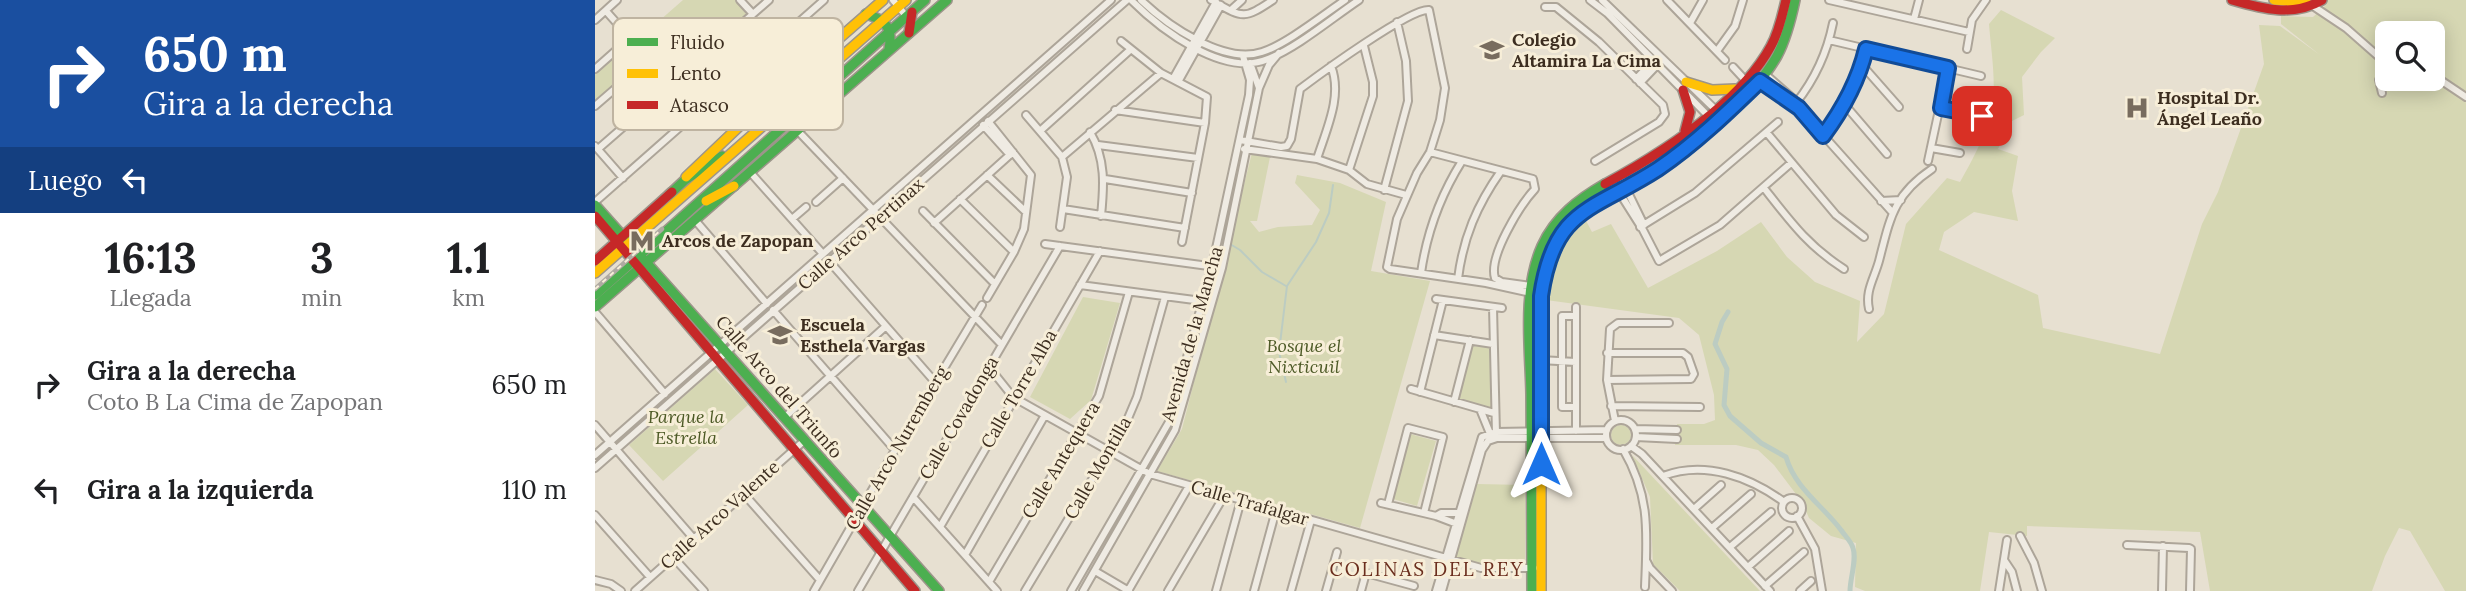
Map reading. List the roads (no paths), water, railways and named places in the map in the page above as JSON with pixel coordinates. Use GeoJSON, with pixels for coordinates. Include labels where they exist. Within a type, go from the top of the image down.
{"type":"FeatureCollection","features":[{"type":"Feature","properties":{"kind":"street"},"geometry":{"type":"LineString","coordinates":[[595,20],[617,0]]}},
{"type":"Feature","properties":{"kind":"street"},"geometry":{"type":"LineString","coordinates":[[740,0],[753,14]]}},
{"type":"Feature","properties":{"kind":"street"},"geometry":{"type":"LineString","coordinates":[[748,18],[769,0]]}},
{"type":"Feature","properties":{"kind":"street"},"geometry":{"type":"LineString","coordinates":[[803,18],[824,0]]}},
{"type":"Feature","properties":{"kind":"street"},"geometry":{"type":"LineString","coordinates":[[843,34],[883,0]]}},
{"type":"Feature","properties":{"kind":"street"},"geometry":{"type":"LineString","coordinates":[[843,73],[925,0]]}},
{"type":"Feature","properties":{"kind":"street"},"geometry":{"type":"LineString","coordinates":[[843,90],[947,0]]}},
{"type":"Feature","properties":{"kind":"street","name":"Calle Arco Pertinax"},"geometry":{"type":"LineString","coordinates":[[595,468],[767,304],[1111,0]]}},
{"type":"Feature","properties":{"kind":"street"},"geometry":{"type":"LineString","coordinates":[[1129,0],[1161,26],[1219,58],[1248,64],[1279,53],[1359,0]]}},
{"type":"Feature","properties":{"kind":"street","name":"Calle Arco Pertinax"},"geometry":{"type":"LineString","coordinates":[[724,347],[773,310],[1129,0]]}},
{"type":"Feature","properties":{"kind":"street"},"geometry":{"type":"LineString","coordinates":[[1141,0],[1196,44],[1245,55],[1275,46],[1345,0]]}},
{"type":"Feature","properties":{"kind":"street"},"geometry":{"type":"LineString","coordinates":[[1231,10],[1242,0]]}},
{"type":"Feature","properties":{"kind":"street"},"geometry":{"type":"LineString","coordinates":[[1176,80],[1216,3],[1244,16],[1273,0]]}},
{"type":"Feature","properties":{"kind":"street"},"geometry":{"type":"LineString","coordinates":[[1590,0],[1719,120]]}},
{"type":"Feature","properties":{"kind":"street"},"geometry":{"type":"LineString","coordinates":[[1602,0],[1655,62]]}},
{"type":"Feature","properties":{"kind":"street"},"geometry":{"type":"LineString","coordinates":[[1667,0],[1725,60]]}},
{"type":"Feature","properties":{"kind":"street"},"geometry":{"type":"LineString","coordinates":[[1690,23],[1703,0]]}},
{"type":"Feature","properties":{"kind":"street"},"geometry":{"type":"LineString","coordinates":[[1717,51],[1735,26],[1743,0]]}},
{"type":"Feature","properties":{"kind":"street"},"geometry":{"type":"LineString","coordinates":[[1537,435],[1531,362],[1531,290],[1537,259],[1551,229],[1575,203],[1664,150],[1737,88],[1762,62],[1774,40],[1786,0]]}},
{"type":"Feature","properties":{"kind":"street"},"geometry":{"type":"LineString","coordinates":[[1541,591],[1537,568],[1537,435],[1542,362],[1541,296],[1553,246],[1578,215],[1665,163],[1719,120],[1763,77],[1783,44],[1795,0]]}},
{"type":"Feature","properties":{"kind":"street"},"geometry":{"type":"LineString","coordinates":[[1829,0],[1969,32]]}},
{"type":"Feature","properties":{"kind":"street"},"geometry":{"type":"LineString","coordinates":[[1877,10],[1880,0]]}},
{"type":"Feature","properties":{"kind":"street"},"geometry":{"type":"LineString","coordinates":[[1914,19],[1919,0]]}},
{"type":"Feature","properties":{"kind":"street"},"geometry":{"type":"LineString","coordinates":[[1967,49],[1972,20],[1986,0]]}},
{"type":"Feature","properties":{"kind":"street"},"geometry":{"type":"LineString","coordinates":[[2232,0],[2279,10],[2322,0]]}},
{"type":"Feature","properties":{"kind":"street"},"geometry":{"type":"LineString","coordinates":[[2274,0],[2310,3],[2375,54]]}},
{"type":"Feature","properties":{"kind":"street"},"geometry":{"type":"LineString","coordinates":[[843,55],[902,1],[909,14],[909,33]]}},
{"type":"Feature","properties":{"kind":"street"},"geometry":{"type":"LineString","coordinates":[[1545,7],[1556,7],[1599,42],[1663,105],[1665,114],[1659,122],[1595,161]]}},
{"type":"Feature","properties":{"kind":"street"},"geometry":{"type":"LineString","coordinates":[[1287,146],[1291,139],[1300,89],[1397,22],[1420,10],[1429,10],[1445,88],[1440,120],[1430,152],[1406,195],[1397,219],[1387,265],[1390,269],[1531,290]]}},
{"type":"Feature","properties":{"kind":"street"},"geometry":{"type":"LineString","coordinates":[[606,11],[613,19]]}},
{"type":"Feature","properties":{"kind":"street"},"geometry":{"type":"LineString","coordinates":[[866,14],[883,19],[892,38],[888,50]]}},
{"type":"Feature","properties":{"kind":"street"},"geometry":{"type":"LineString","coordinates":[[1384,190],[1408,101],[1406,61],[1397,22]]}},
{"type":"Feature","properties":{"kind":"street"},"geometry":{"type":"LineString","coordinates":[[1797,105],[1816,73],[1833,23]]}},
{"type":"Feature","properties":{"kind":"street"},"geometry":{"type":"LineString","coordinates":[[1829,40],[1980,76]]}},
{"type":"Feature","properties":{"kind":"street"},"geometry":{"type":"LineString","coordinates":[[1121,41],[1161,73],[1207,97],[1205,123],[1182,242]]}},
{"type":"Feature","properties":{"kind":"street"},"geometry":{"type":"LineString","coordinates":[[1349,170],[1373,96],[1373,82],[1364,46]]}},
{"type":"Feature","properties":{"kind":"street"},"geometry":{"type":"LineString","coordinates":[[1823,136],[1845,105],[1866,49]]}},
{"type":"Feature","properties":{"kind":"street"},"geometry":{"type":"LineString","coordinates":[[1039,131],[1130,50]]}},
{"type":"Feature","properties":{"kind":"street"},"geometry":{"type":"LineString","coordinates":[[595,69],[613,53]]}},
{"type":"Feature","properties":{"kind":"street","name":"Avenida de la Mancha"},"geometry":{"type":"LineString","coordinates":[[1083,591],[1175,430],[1222,268],[1259,88],[1269,65],[1279,53]]}},
{"type":"Feature","properties":{"kind":"street","name":"Avenida de la Mancha"},"geometry":{"type":"LineString","coordinates":[[1245,55],[1259,88]]}},
{"type":"Feature","properties":{"kind":"street"},"geometry":{"type":"LineString","coordinates":[[1638,81],[1655,62]]}},
{"type":"Feature","properties":{"kind":"street","name":"Avenida de la Mancha"},"geometry":{"type":"LineString","coordinates":[[1071,591],[1169,422],[1212,267],[1240,144],[1250,88],[1248,64]]}},
{"type":"Feature","properties":{"kind":"street"},"geometry":{"type":"LineString","coordinates":[[1862,65],[1899,107]]}},
{"type":"Feature","properties":{"kind":"street"},"geometry":{"type":"LineString","coordinates":[[1317,159],[1336,93],[1337,79],[1331,66]]}},
{"type":"Feature","properties":{"kind":"street"},"geometry":{"type":"LineString","coordinates":[[1733,68],[1745,80]]}},
{"type":"Feature","properties":{"kind":"street"},"geometry":{"type":"LineString","coordinates":[[1928,160],[1948,68]]}},
{"type":"Feature","properties":{"kind":"street"},"geometry":{"type":"LineString","coordinates":[[1062,156],[1161,73]]}},
{"type":"Feature","properties":{"kind":"street"},"geometry":{"type":"LineString","coordinates":[[1763,77],[1797,105],[1892,212]]}},
{"type":"Feature","properties":{"kind":"street"},"geometry":{"type":"LineString","coordinates":[[2445,83],[2466,97]]}},
{"type":"Feature","properties":{"kind":"street"},"geometry":{"type":"LineString","coordinates":[[1684,86],[1712,90],[1737,88]]}},
{"type":"Feature","properties":{"kind":"street"},"geometry":{"type":"LineString","coordinates":[[1682,136],[1690,112],[1684,86]]}},
{"type":"Feature","properties":{"kind":"street"},"geometry":{"type":"LineString","coordinates":[[595,106],[613,90]]}},
{"type":"Feature","properties":{"kind":"street"},"geometry":{"type":"LineString","coordinates":[[1845,105],[1887,154]]}},
{"type":"Feature","properties":{"kind":"street"},"geometry":{"type":"LineString","coordinates":[[1941,108],[1982,116]]}},
{"type":"Feature","properties":{"kind":"street"},"geometry":{"type":"LineString","coordinates":[[1115,110],[1205,123]]}},
{"type":"Feature","properties":{"kind":"street"},"geometry":{"type":"LineString","coordinates":[[980,116],[1031,174],[1024,229],[1014,252],[986,298]]}},
{"type":"Feature","properties":{"kind":"street"},"geometry":{"type":"LineString","coordinates":[[1026,116],[1062,156],[1067,177],[1060,227]]}},
{"type":"Feature","properties":{"kind":"street"},"geometry":{"type":"LineString","coordinates":[[1642,227],[1695,193],[1778,122]]}},
{"type":"Feature","properties":{"kind":"street"},"geometry":{"type":"LineString","coordinates":[[618,130],[597,148],[623,178]]}},
{"type":"Feature","properties":{"kind":"street"},"geometry":{"type":"LineString","coordinates":[[595,204],[677,130]]}},
{"type":"Feature","properties":{"kind":"street"},"geometry":{"type":"LineString","coordinates":[[595,273],[700,162],[735,130]]}},
{"type":"Feature","properties":{"kind":"street"},"geometry":{"type":"LineString","coordinates":[[595,261],[622,243],[759,130]]}},
{"type":"Feature","properties":{"kind":"street"},"geometry":{"type":"LineString","coordinates":[[664,394],[595,310],[686,215],[780,130]]}},
{"type":"Feature","properties":{"kind":"street"},"geometry":{"type":"LineString","coordinates":[[595,295],[695,220],[797,130],[1002,345]]}},
{"type":"Feature","properties":{"kind":"street"},"geometry":{"type":"LineString","coordinates":[[1090,132],[1098,145],[1105,179],[1101,216]]}},
{"type":"Feature","properties":{"kind":"street"},"geometry":{"type":"LineString","coordinates":[[1767,133],[1836,215],[1864,237]]}},
{"type":"Feature","properties":{"kind":"street"},"geometry":{"type":"LineString","coordinates":[[1240,144],[1317,159],[1349,170],[1367,184],[1406,195]]}},
{"type":"Feature","properties":{"kind":"street"},"geometry":{"type":"LineString","coordinates":[[1098,145],[1198,158]]}},
{"type":"Feature","properties":{"kind":"street"},"geometry":{"type":"LineString","coordinates":[[669,195],[705,166],[741,146]]}},
{"type":"Feature","properties":{"kind":"street"},"geometry":{"type":"LineString","coordinates":[[1263,148],[1287,146]]}},
{"type":"Feature","properties":{"kind":"street"},"geometry":{"type":"LineString","coordinates":[[1287,146],[1293,156]]}},
{"type":"Feature","properties":{"kind":"street"},"geometry":{"type":"LineString","coordinates":[[1931,148],[1960,153]]}},
{"type":"Feature","properties":{"kind":"street"},"geometry":{"type":"LineString","coordinates":[[1430,152],[1530,177],[1536,185],[1513,218],[1493,272],[1495,278],[1518,287]]}},
{"type":"Feature","properties":{"kind":"street"},"geometry":{"type":"LineString","coordinates":[[934,223],[1011,154]]}},
{"type":"Feature","properties":{"kind":"street"},"geometry":{"type":"LineString","coordinates":[[1421,273],[1430,226],[1444,192],[1462,161]]}},
{"type":"Feature","properties":{"kind":"street"},"geometry":{"type":"LineString","coordinates":[[1616,178],[1659,261],[1720,225],[1791,163]]}},
{"type":"Feature","properties":{"kind":"street"},"geometry":{"type":"LineString","coordinates":[[1869,309],[1866,295],[1879,262],[1892,212],[1908,190],[1932,169]]}},
{"type":"Feature","properties":{"kind":"street"},"geometry":{"type":"LineString","coordinates":[[1458,279],[1461,256],[1471,222],[1487,190],[1501,171]]}},
{"type":"Feature","properties":{"kind":"street"},"geometry":{"type":"LineString","coordinates":[[750,172],[823,254]]}},
{"type":"Feature","properties":{"kind":"street"},"geometry":{"type":"LineString","coordinates":[[987,175],[1027,212]]}},
{"type":"Feature","properties":{"kind":"street"},"geometry":{"type":"LineString","coordinates":[[816,202],[843,178]]}},
{"type":"Feature","properties":{"kind":"street"},"geometry":{"type":"LineString","coordinates":[[1105,179],[1192,193]]}},
{"type":"Feature","properties":{"kind":"street"},"geometry":{"type":"LineString","coordinates":[[686,215],[734,186]]}},
{"type":"Feature","properties":{"kind":"street"},"geometry":{"type":"LineString","coordinates":[[1764,188],[1800,233],[1820,253],[1843,269]]}},
{"type":"Feature","properties":{"kind":"street"},"geometry":{"type":"LineString","coordinates":[[960,199],[1014,252]]}},
{"type":"Feature","properties":{"kind":"street"},"geometry":{"type":"LineString","coordinates":[[1881,201],[1901,200]]}},
{"type":"Feature","properties":{"kind":"street","name":"Calle Arco del Triunfo"},"geometry":{"type":"LineString","coordinates":[[595,204],[622,243]]}},
{"type":"Feature","properties":{"kind":"street"},"geometry":{"type":"LineString","coordinates":[[792,219],[806,207]]}},
{"type":"Feature","properties":{"kind":"street"},"geometry":{"type":"LineString","coordinates":[[1063,209],[1185,228]]}},
{"type":"Feature","properties":{"kind":"street"},"geometry":{"type":"LineString","coordinates":[[923,211],[994,283]]}},
{"type":"Feature","properties":{"kind":"street","name":"Calle Arco del Triunfo"},"geometry":{"type":"LineString","coordinates":[[595,216],[640,263],[714,356],[915,591]]}},
{"type":"Feature","properties":{"kind":"street"},"geometry":{"type":"LineString","coordinates":[[695,220],[767,304]]}},
{"type":"Feature","properties":{"kind":"street"},"geometry":{"type":"LineString","coordinates":[[1045,244],[1222,268]]}},
{"type":"Feature","properties":{"kind":"street","name":"Calle Covadonga"},"geometry":{"type":"LineString","coordinates":[[861,590],[1060,246]]}},
{"type":"Feature","properties":{"kind":"street","name":"Calle Torre Alba"},"geometry":{"type":"LineString","coordinates":[[940,527],[1100,251]]}},
{"type":"Feature","properties":{"kind":"street"},"geometry":{"type":"LineString","coordinates":[[829,261],[935,382]]}},
{"type":"Feature","properties":{"kind":"street","name":"Calle Arco del Triunfo"},"geometry":{"type":"LineString","coordinates":[[640,263],[686,305],[939,591]]}},
{"type":"Feature","properties":{"kind":"street"},"geometry":{"type":"LineString","coordinates":[[1080,285],[1202,302]]}},
{"type":"Feature","properties":{"kind":"street","name":"Calle Antequera"},"geometry":{"type":"LineString","coordinates":[[989,582],[1099,396],[1129,292]]}},
{"type":"Feature","properties":{"kind":"street","name":"Calle Montilla"},"geometry":{"type":"LineString","coordinates":[[1025,591],[1126,423],[1137,397],[1165,297]]}},
{"type":"Feature","properties":{"kind":"street"},"geometry":{"type":"LineString","coordinates":[[1420,392],[1440,299],[1502,308]]}},
{"type":"Feature","properties":{"kind":"street","name":"Calle Arco Nuremberg"},"geometry":{"type":"LineString","coordinates":[[814,591],[982,305]]}},
{"type":"Feature","properties":{"kind":"street"},"geometry":{"type":"LineString","coordinates":[[1493,307],[1493,436]]}},
{"type":"Feature","properties":{"kind":"street"},"geometry":{"type":"LineString","coordinates":[[1576,307],[1576,431]]}},
{"type":"Feature","properties":{"kind":"street"},"geometry":{"type":"LineString","coordinates":[[773,310],[895,450]]}},
{"type":"Feature","properties":{"kind":"street"},"geometry":{"type":"LineString","coordinates":[[1576,316],[1562,316],[1562,407],[1576,407]]}},
{"type":"Feature","properties":{"kind":"street"},"geometry":{"type":"LineString","coordinates":[[1607,434],[1615,421],[1607,380],[1610,330],[1618,323],[1669,323]]}},
{"type":"Feature","properties":{"kind":"street"},"geometry":{"type":"LineString","coordinates":[[786,417],[886,326]]}},
{"type":"Feature","properties":{"kind":"street"},"geometry":{"type":"LineString","coordinates":[[1434,335],[1493,344]]}},
{"type":"Feature","properties":{"kind":"street"},"geometry":{"type":"LineString","coordinates":[[1454,402],[1471,340]]}},
{"type":"Feature","properties":{"kind":"street"},"geometry":{"type":"LineString","coordinates":[[1607,353],[1683,353],[1688,357],[1694,374],[1691,379],[1607,380]]}},
{"type":"Feature","properties":{"kind":"street","name":"Calle Arco Pertinax"},"geometry":{"type":"LineString","coordinates":[[595,455],[664,394],[714,356]]}},
{"type":"Feature","properties":{"kind":"street"},"geometry":{"type":"LineString","coordinates":[[1531,362],[1576,362]]}},
{"type":"Feature","properties":{"kind":"street","name":"Calle Trafalgar"},"geometry":{"type":"LineString","coordinates":[[989,367],[1013,397],[1150,474],[1481,568],[1537,568]]}},
{"type":"Feature","properties":{"kind":"street"},"geometry":{"type":"LineString","coordinates":[[1411,389],[1494,413]]}},
{"type":"Feature","properties":{"kind":"street"},"geometry":{"type":"LineString","coordinates":[[1611,406],[1700,407]]}},
{"type":"Feature","properties":{"kind":"street"},"geometry":{"type":"LineString","coordinates":[[1480,409],[1493,436]]}},
{"type":"Feature","properties":{"kind":"street"},"geometry":{"type":"LineString","coordinates":[[965,555],[1045,415]]}},
{"type":"Feature","properties":{"kind":"street"},"geometry":{"type":"LineString","coordinates":[[1615,421],[1626,421],[1635,429],[1677,430]]}},
{"type":"Feature","properties":{"kind":"street"},"geometry":{"type":"LineString","coordinates":[[595,425],[694,539]]}},
{"type":"Feature","properties":{"kind":"street"},"geometry":{"type":"LineString","coordinates":[[1424,513],[1443,437],[1408,429],[1385,503],[1458,524]]}},
{"type":"Feature","properties":{"kind":"street"},"geometry":{"type":"LineString","coordinates":[[1607,434],[1612,447],[1623,449],[1631,446],[1636,437],[1635,429]]}},
{"type":"Feature","properties":{"kind":"street"},"geometry":{"type":"LineString","coordinates":[[1537,435],[1576,431],[1607,434]]}},
{"type":"Feature","properties":{"kind":"street"},"geometry":{"type":"LineString","coordinates":[[1436,591],[1461,514],[1479,442],[1493,436],[1607,434]]}},
{"type":"Feature","properties":{"kind":"street"},"geometry":{"type":"LineString","coordinates":[[1636,437],[1677,439]]}},
{"type":"Feature","properties":{"kind":"street","name":"Calle Arco Valente"},"geometry":{"type":"LineString","coordinates":[[635,591],[805,440]]}},
{"type":"Feature","properties":{"kind":"street"},"geometry":{"type":"LineString","coordinates":[[1631,446],[1642,454],[1767,588],[1804,552]]}},
{"type":"Feature","properties":{"kind":"street"},"geometry":{"type":"LineString","coordinates":[[1623,449],[1635,470],[1647,515],[1645,589]]}},
{"type":"Feature","properties":{"kind":"street"},"geometry":{"type":"LineString","coordinates":[[1663,476],[1695,470],[1715,471],[1751,482],[1784,502]]}},
{"type":"Feature","properties":{"kind":"street"},"geometry":{"type":"LineString","coordinates":[[1694,509],[1721,485]]}},
{"type":"Feature","properties":{"kind":"street"},"geometry":{"type":"LineString","coordinates":[[1095,570],[1129,591],[1189,486]]}},
{"type":"Feature","properties":{"kind":"street"},"geometry":{"type":"LineString","coordinates":[[744,494],[820,580]]}},
{"type":"Feature","properties":{"kind":"street"},"geometry":{"type":"LineString","coordinates":[[1712,528],[1751,494]]}},
{"type":"Feature","properties":{"kind":"street"},"geometry":{"type":"LineString","coordinates":[[1168,591],[1224,496]]}},
{"type":"Feature","properties":{"kind":"street"},"geometry":{"type":"LineString","coordinates":[[913,497],[997,591]]}},
{"type":"Feature","properties":{"kind":"street"},"geometry":{"type":"LineString","coordinates":[[1794,498],[1801,502],[1802,510],[1797,516],[1790,518],[1783,513],[1784,502],[1794,498]]}},
{"type":"Feature","properties":{"kind":"street"},"geometry":{"type":"LineString","coordinates":[[1216,591],[1241,500]]}},
{"type":"Feature","properties":{"kind":"street"},"geometry":{"type":"LineString","coordinates":[[1254,591],[1276,510]]}},
{"type":"Feature","properties":{"kind":"street"},"geometry":{"type":"LineString","coordinates":[[1730,547],[1771,512]]}},
{"type":"Feature","properties":{"kind":"street"},"geometry":{"type":"LineString","coordinates":[[1437,516],[1441,513],[1461,514]]}},
{"type":"Feature","properties":{"kind":"street"},"geometry":{"type":"LineString","coordinates":[[595,515],[650,577]]}},
{"type":"Feature","properties":{"kind":"street"},"geometry":{"type":"LineString","coordinates":[[1797,516],[1815,549],[1822,591]]}},
{"type":"Feature","properties":{"kind":"street"},"geometry":{"type":"LineString","coordinates":[[1291,591],[1311,520]]}},
{"type":"Feature","properties":{"kind":"street"},"geometry":{"type":"LineString","coordinates":[[1748,567],[1789,531]]}},
{"type":"Feature","properties":{"kind":"street"},"geometry":{"type":"LineString","coordinates":[[2020,536],[2034,563],[2042,591]]}},
{"type":"Feature","properties":{"kind":"street"},"geometry":{"type":"LineString","coordinates":[[1999,591],[2007,540]]}},
{"type":"Feature","properties":{"kind":"street"},"geometry":{"type":"LineString","coordinates":[[2127,544],[2192,549],[2190,591]]}},
{"type":"Feature","properties":{"kind":"street"},"geometry":{"type":"LineString","coordinates":[[2162,591],[2163,546]]}},
{"type":"Feature","properties":{"kind":"street"},"geometry":{"type":"LineString","coordinates":[[1326,591],[1336,552]]}},
{"type":"Feature","properties":{"kind":"street"},"geometry":{"type":"LineString","coordinates":[[673,557],[704,591]]}},
{"type":"Feature","properties":{"kind":"street"},"geometry":{"type":"LineString","coordinates":[[1442,591],[1448,559]]}},
{"type":"Feature","properties":{"kind":"street"},"geometry":{"type":"LineString","coordinates":[[1646,560],[1657,577],[1672,591]]}},
{"type":"Feature","properties":{"kind":"street"},"geometry":{"type":"LineString","coordinates":[[2004,560],[2012,572],[2017,591]]}},
{"type":"Feature","properties":{"kind":"street"},"geometry":{"type":"LineString","coordinates":[[1532,591],[1537,568]]}},
{"type":"Feature","properties":{"kind":"street"},"geometry":{"type":"LineString","coordinates":[[1361,591],[1362,572],[1414,586]]}},
{"type":"Feature","properties":{"kind":"street"},"geometry":{"type":"LineString","coordinates":[[1645,589],[1657,577]]}},
{"type":"Feature","properties":{"kind":"street"},"geometry":{"type":"LineString","coordinates":[[595,580],[611,584],[621,591]]}},
{"type":"Feature","properties":{"kind":"street"},"geometry":{"type":"LineString","coordinates":[[1800,591],[1811,581]]}},
{"type":"Feature","properties":{"kind":"street"},"geometry":{"type":"LineString","coordinates":[[1399,591],[1401,583]]}},
{"type":"Feature","properties":{"kind":"waterway"},"geometry":{"type":"LineString","coordinates":[[1286,382],[1279,352],[1287,286],[1316,242],[1329,213],[1333,185]]}},
{"type":"Feature","properties":{"kind":"waterway"},"geometry":{"type":"LineString","coordinates":[[1230,244],[1262,272],[1286,286]]}},
{"type":"Feature","properties":{"kind":"waterway"},"geometry":{"type":"LineString","coordinates":[[1728,312],[1715,344],[1727,369],[1724,405],[1730,416],[1761,443],[1786,457],[1802,487],[1849,541],[1854,558],[1850,591]]}},
{"type":"Feature","properties":{"kind":"railway"},"geometry":{"type":"LineString","coordinates":[[595,289],[662,229]]}},
{"type":"Feature","properties":{"kind":"place","name":"Colegio Altamira La Cima"},"geometry":{"type":"Point","coordinates":[1492,50]}},
{"type":"Feature","properties":{"kind":"place","name":"Hospital Dr. Ángel Leaño"},"geometry":{"type":"Point","coordinates":[2137,108]}},
{"type":"Feature","properties":{"kind":"place","name":"Arcos de Zapopan"},"geometry":{"type":"Point","coordinates":[642,241]}},
{"type":"Feature","properties":{"kind":"place","name":"Escuela Esthela Vargas"},"geometry":{"type":"Point","coordinates":[780,335]}},
{"type":"Feature","properties":{"kind":"district","name":"COLINAS DEL REY"},"geometry":{"type":"Point","coordinates":[1427,569]}},
{"type":"Feature","properties":{"kind":"park label","name":"Bosque el Nixticuil"},"geometry":{"type":"Point","coordinates":[1304,356]}},
{"type":"Feature","properties":{"kind":"park label","name":"Parque la Estrella"},"geometry":{"type":"Point","coordinates":[686,427]}}]}
